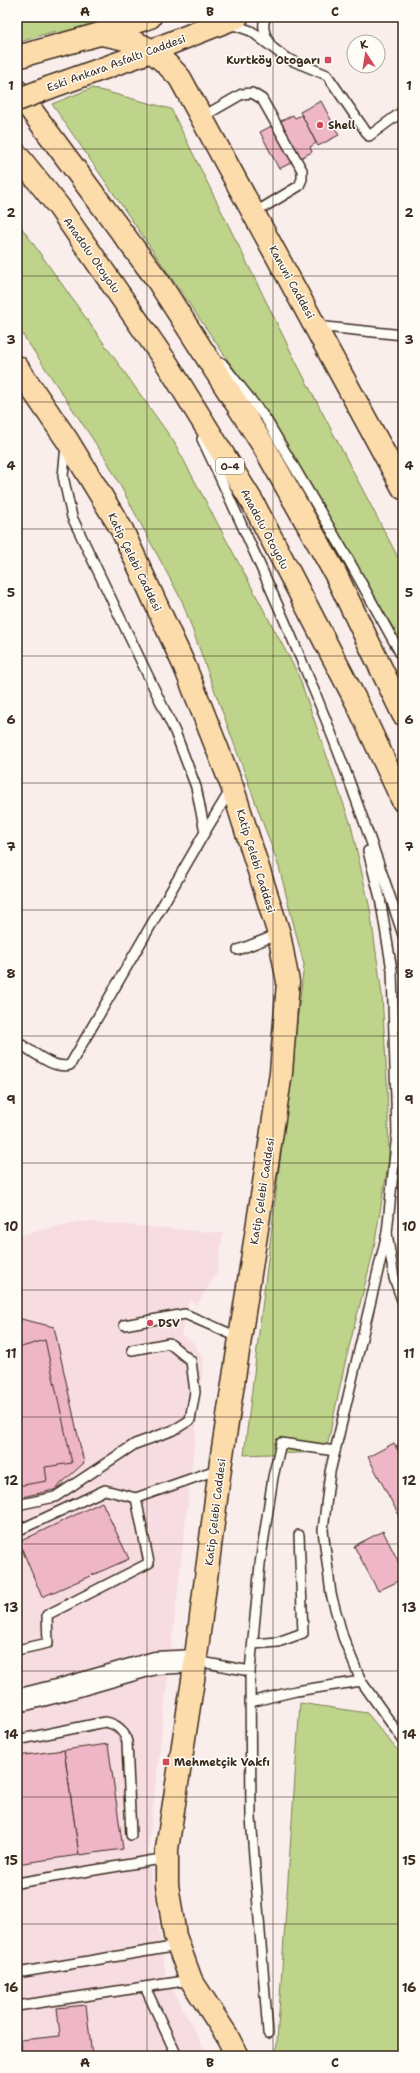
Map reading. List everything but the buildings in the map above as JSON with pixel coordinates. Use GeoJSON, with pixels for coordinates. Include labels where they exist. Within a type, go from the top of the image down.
{"type":"FeatureCollection","features":[{"type":"Feature","properties":{"kind":"main road"},"geometry":{"type":"LineString","coordinates":[[27,55],[100,34],[150,17]]}},
{"type":"Feature","properties":{"kind":"main road"},"geometry":{"type":"LineString","coordinates":[[180,78],[180,61],[185,46],[218,24]]}},
{"type":"Feature","properties":{"kind":"main road","name":"Eski Ankara Asfaltı Caddesi"},"geometry":{"type":"LineString","coordinates":[[17,100],[151,51],[218,24]]}},
{"type":"Feature","properties":{"kind":"main road","name":"Kanuni Caddesi"},"geometry":{"type":"LineString","coordinates":[[100,34],[142,44],[162,58],[180,78],[403,488]]}},
{"type":"Feature","properties":{"kind":"main road"},"geometry":{"type":"LineString","coordinates":[[17,91],[158,281],[263,445],[335,573],[403,714]]}},
{"type":"Feature","properties":{"kind":"main road","name":"Anadolu Otoyolu"},"geometry":{"type":"LineString","coordinates":[[17,155],[58,207],[168,365],[253,503],[358,705],[403,801]]}},
{"type":"Feature","properties":{"kind":"main road","name":"Katip Çelebi Caddesi"},"geometry":{"type":"LineString","coordinates":[[17,367],[67,440],[122,530],[185,667],[232,786],[279,934],[288,982],[281,1072],[220,1468],[196,1661],[167,1858],[169,1903],[178,1946],[191,1980],[226,2034],[237,2056]]}},
{"type":"Feature","properties":{"kind":"street"},"geometry":{"type":"LineString","coordinates":[[17,1701],[155,1663],[196,1661]]}},
{"type":"Feature","properties":{"kind":"lane"},"geometry":{"type":"LineString","coordinates":[[266,17],[264,20],[264,34],[271,47]]}},
{"type":"Feature","properties":{"kind":"lane"},"geometry":{"type":"LineString","coordinates":[[218,24],[237,26],[251,31],[286,58],[327,75],[369,136],[403,111]]}},
{"type":"Feature","properties":{"kind":"lane"},"geometry":{"type":"LineString","coordinates":[[202,117],[242,94],[252,93],[262,99],[302,170],[302,179],[299,186],[254,213]]}},
{"type":"Feature","properties":{"kind":"lane"},"geometry":{"type":"LineString","coordinates":[[158,281],[266,419],[347,557],[403,658]]}},
{"type":"Feature","properties":{"kind":"lane"},"geometry":{"type":"LineString","coordinates":[[316,326],[403,335]]}},
{"type":"Feature","properties":{"kind":"lane"},"geometry":{"type":"LineString","coordinates":[[168,365],[251,544],[309,678],[355,798],[403,935]]}},
{"type":"Feature","properties":{"kind":"lane"},"geometry":{"type":"LineString","coordinates":[[67,440],[63,476],[72,517],[175,732],[196,787],[205,832]]}},
{"type":"Feature","properties":{"kind":"lane"},"geometry":{"type":"LineString","coordinates":[[17,1042],[55,1064],[63,1067],[70,1065],[232,786]]}},
{"type":"Feature","properties":{"kind":"lane"},"geometry":{"type":"LineString","coordinates":[[355,798],[380,898],[392,970],[397,1133],[387,1233],[330,1472],[323,1530],[331,1594],[343,1637],[361,1681],[403,1740]]}},
{"type":"Feature","properties":{"kind":"lane"},"geometry":{"type":"LineString","coordinates":[[238,950],[279,934]]}},
{"type":"Feature","properties":{"kind":"lane"},"geometry":{"type":"LineString","coordinates":[[387,1233],[394,1278],[403,1303]]}},
{"type":"Feature","properties":{"kind":"lane"},"geometry":{"type":"LineString","coordinates":[[124,1325],[185,1314],[240,1338]]}},
{"type":"Feature","properties":{"kind":"lane"},"geometry":{"type":"LineString","coordinates":[[17,1505],[55,1497],[135,1444],[174,1430],[190,1420],[195,1392],[191,1362],[169,1343],[132,1350]]}},
{"type":"Feature","properties":{"kind":"lane"},"geometry":{"type":"LineString","coordinates":[[268,2033],[251,1818],[250,1671],[260,1564],[273,1476],[281,1443],[335,1451]]}},
{"type":"Feature","properties":{"kind":"lane"},"geometry":{"type":"LineString","coordinates":[[17,1531],[105,1490],[136,1498],[220,1468]]}},
{"type":"Feature","properties":{"kind":"lane"},"geometry":{"type":"LineString","coordinates":[[17,1650],[48,1643],[47,1615],[149,1563],[136,1498]]}},
{"type":"Feature","properties":{"kind":"lane"},"geometry":{"type":"LineString","coordinates":[[253,1644],[278,1642],[303,1633],[299,1535]]}},
{"type":"Feature","properties":{"kind":"lane"},"geometry":{"type":"LineString","coordinates":[[196,1661],[250,1671]]}},
{"type":"Feature","properties":{"kind":"lane"},"geometry":{"type":"LineString","coordinates":[[250,1702],[296,1691],[361,1681]]}},
{"type":"Feature","properties":{"kind":"lane"},"geometry":{"type":"LineString","coordinates":[[17,1740],[104,1722],[118,1726],[122,1731],[126,1742],[131,1835]]}},
{"type":"Feature","properties":{"kind":"lane"},"geometry":{"type":"LineString","coordinates":[[17,1883],[167,1858]]}},
{"type":"Feature","properties":{"kind":"lane"},"geometry":{"type":"LineString","coordinates":[[17,1973],[178,1946]]}},
{"type":"Feature","properties":{"kind":"lane"},"geometry":{"type":"LineString","coordinates":[[17,2006],[191,1980]]}},
{"type":"Feature","properties":{"kind":"lane"},"geometry":{"type":"LineString","coordinates":[[145,1987],[177,2056]]}},
{"type":"Feature","properties":{"kind":"shaded area"},"geometry":{"type":"Polygon","coordinates":[[[79,1221],[223,1233],[217,1273],[197,1305],[189,1300],[181,1334],[194,1343],[204,1359],[148,1853],[166,1976],[208,2056],[17,2056],[17,1236],[79,1221]]]}},
{"type":"Feature","properties":{"kind":"green space"},"geometry":{"type":"Polygon","coordinates":[[[17,17],[114,17],[57,35],[55,31],[17,43],[17,17]]]}},
{"type":"Feature","properties":{"kind":"green space"},"geometry":{"type":"Polygon","coordinates":[[[92,88],[171,109],[296,362],[403,567],[403,644],[254,398],[52,104],[92,88]]]}},
{"type":"Feature","properties":{"kind":"green space"},"geometry":{"type":"Polygon","coordinates":[[[17,221],[174,442],[298,674],[351,825],[370,909],[382,995],[387,1080],[389,1159],[373,1253],[345,1363],[326,1452],[244,1455],[304,965],[279,867],[182,601],[106,459],[17,326],[17,221]]]}},
{"type":"Feature","properties":{"kind":"green space"},"geometry":{"type":"Polygon","coordinates":[[[300,1703],[367,1713],[403,1757],[403,2056],[276,2056],[300,1703]]]}},
{"type":"Feature","properties":{"kind":"place","name":"Kurtköy Otogarı"},"geometry":{"type":"Point","coordinates":[328,60]}},
{"type":"Feature","properties":{"kind":"place","name":"Shell"},"geometry":{"type":"Point","coordinates":[320,125]}},
{"type":"Feature","properties":{"kind":"place","name":"DSV"},"geometry":{"type":"Point","coordinates":[150,1323]}},
{"type":"Feature","properties":{"kind":"place","name":"Mehmetçik Vakfı"},"geometry":{"type":"Point","coordinates":[166,1762]}}]}
